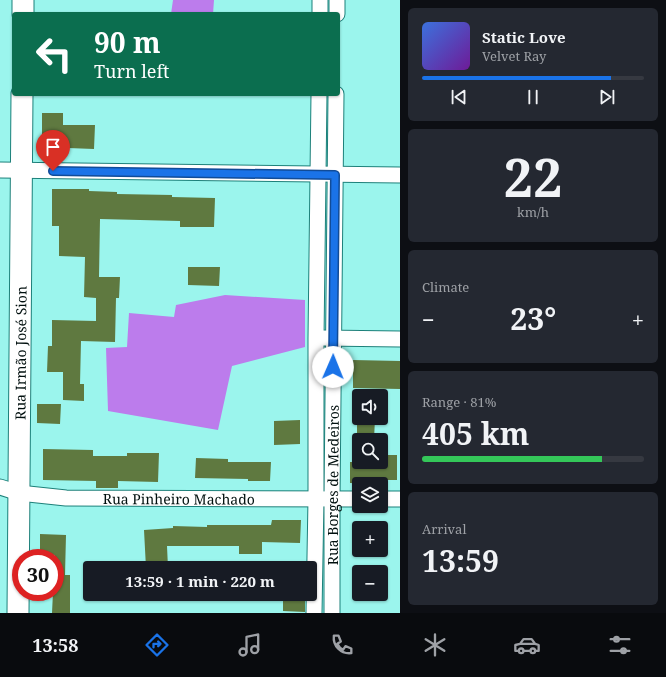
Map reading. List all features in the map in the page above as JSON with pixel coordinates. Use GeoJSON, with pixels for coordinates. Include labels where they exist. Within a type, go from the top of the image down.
{"type":"FeatureCollection","features":[{"type":"Feature","properties":{"kind":"street"},"geometry":{"type":"LineString","coordinates":[[23,0],[23,12]]}},
{"type":"Feature","properties":{"kind":"street"},"geometry":{"type":"LineString","coordinates":[[320,0],[320,12]]}},
{"type":"Feature","properties":{"kind":"street"},"geometry":{"type":"LineString","coordinates":[[337,0],[337,12]]}},
{"type":"Feature","properties":{"kind":"street","name":"Rua Irmão José Sion"},"geometry":{"type":"LineString","coordinates":[[18,613],[10,490],[22,171],[22,96]]}},
{"type":"Feature","properties":{"kind":"street","name":"Rua Borges de Medeiros"},"geometry":{"type":"LineString","coordinates":[[314,613],[319,96]]}},
{"type":"Feature","properties":{"kind":"street","name":"Rua Borges de Medeiros"},"geometry":{"type":"LineString","coordinates":[[332,613],[336,96]]}},
{"type":"Feature","properties":{"kind":"street"},"geometry":{"type":"LineString","coordinates":[[0,170],[400,175]]}},
{"type":"Feature","properties":{"kind":"street"},"geometry":{"type":"LineString","coordinates":[[316,338],[400,339]]}},
{"type":"Feature","properties":{"kind":"street","name":"Rua Pinheiro Machado"},"geometry":{"type":"LineString","coordinates":[[10,490],[66,498],[352,499]]}},
{"type":"Feature","properties":{"kind":"street"},"geometry":{"type":"LineString","coordinates":[[388,499],[400,499]]}},
{"type":"Feature","properties":{"kind":"shaded area"},"geometry":{"type":"Polygon","coordinates":[[[173,0],[214,0],[213,12],[171,12],[173,0]]]}},
{"type":"Feature","properties":{"kind":"shaded area"},"geometry":{"type":"Polygon","coordinates":[[[225,295],[305,300],[305,347],[232,366],[218,430],[108,411],[106,348],[127,347],[129,313],[174,317],[176,305],[225,295]]]}},
{"type":"Feature","properties":{"kind":"building"},"geometry":{"type":"Polygon","coordinates":[[[42,113],[63,113],[63,125],[95,125],[94,149],[42,147],[42,113]]]}},
{"type":"Feature","properties":{"kind":"building"},"geometry":{"type":"Polygon","coordinates":[[[52,189],[89,189],[89,191],[117,192],[117,194],[172,195],[172,197],[215,198],[214,227],[180,227],[180,221],[100,219],[99,277],[120,277],[119,298],[116,298],[115,342],[81,341],[80,384],[84,384],[84,401],[63,400],[63,372],[47,372],[48,346],[52,346],[52,320],[96,321],[96,298],[84,297],[85,257],[59,256],[59,226],[52,226],[52,189]]]}},
{"type":"Feature","properties":{"kind":"building"},"geometry":{"type":"Polygon","coordinates":[[[188,267],[220,267],[219,286],[188,285],[188,267]]]}},
{"type":"Feature","properties":{"kind":"building"},"geometry":{"type":"Polygon","coordinates":[[[353,360],[400,361],[400,389],[353,388],[353,360]]]}},
{"type":"Feature","properties":{"kind":"building"},"geometry":{"type":"Polygon","coordinates":[[[37,404],[61,404],[60,424],[37,423],[37,404]]]}},
{"type":"Feature","properties":{"kind":"building"},"geometry":{"type":"Polygon","coordinates":[[[300,420],[300,444],[274,445],[274,421],[300,420]]]}},
{"type":"Feature","properties":{"kind":"building"},"geometry":{"type":"Polygon","coordinates":[[[357,425],[375,425],[374,433],[357,433],[357,425]]]}},
{"type":"Feature","properties":{"kind":"building"},"geometry":{"type":"Polygon","coordinates":[[[43,449],[93,450],[93,456],[127,456],[127,453],[159,453],[158,482],[118,481],[118,488],[96,488],[96,481],[43,480],[43,449]]]}},
{"type":"Feature","properties":{"kind":"building"},"geometry":{"type":"Polygon","coordinates":[[[388,455],[397,455],[397,480],[388,480],[388,477],[352,477],[352,483],[350,483],[350,462],[352,462],[352,469],[388,469],[388,455]]]}},
{"type":"Feature","properties":{"kind":"building"},"geometry":{"type":"Polygon","coordinates":[[[196,458],[228,459],[228,462],[271,462],[270,481],[195,478],[196,458]]]}},
{"type":"Feature","properties":{"kind":"building"},"geometry":{"type":"Polygon","coordinates":[[[272,520],[301,520],[300,543],[262,542],[262,554],[239,554],[239,546],[167,546],[168,561],[146,561],[144,530],[173,528],[173,526],[207,527],[207,525],[271,525],[272,520]]]}},
{"type":"Feature","properties":{"kind":"building"},"geometry":{"type":"Polygon","coordinates":[[[40,534],[66,535],[65,575],[70,575],[70,613],[52,613],[53,601],[64,601],[64,549],[40,549],[40,534]]]}},
{"type":"Feature","properties":{"kind":"building"},"geometry":{"type":"Polygon","coordinates":[[[283,601],[305,601],[305,612],[283,611],[283,601]]]}},
{"type":"Feature","properties":{"kind":"route"},"geometry":{"type":"LineString","coordinates":[[53,171],[335,175],[333,367]]}}]}
